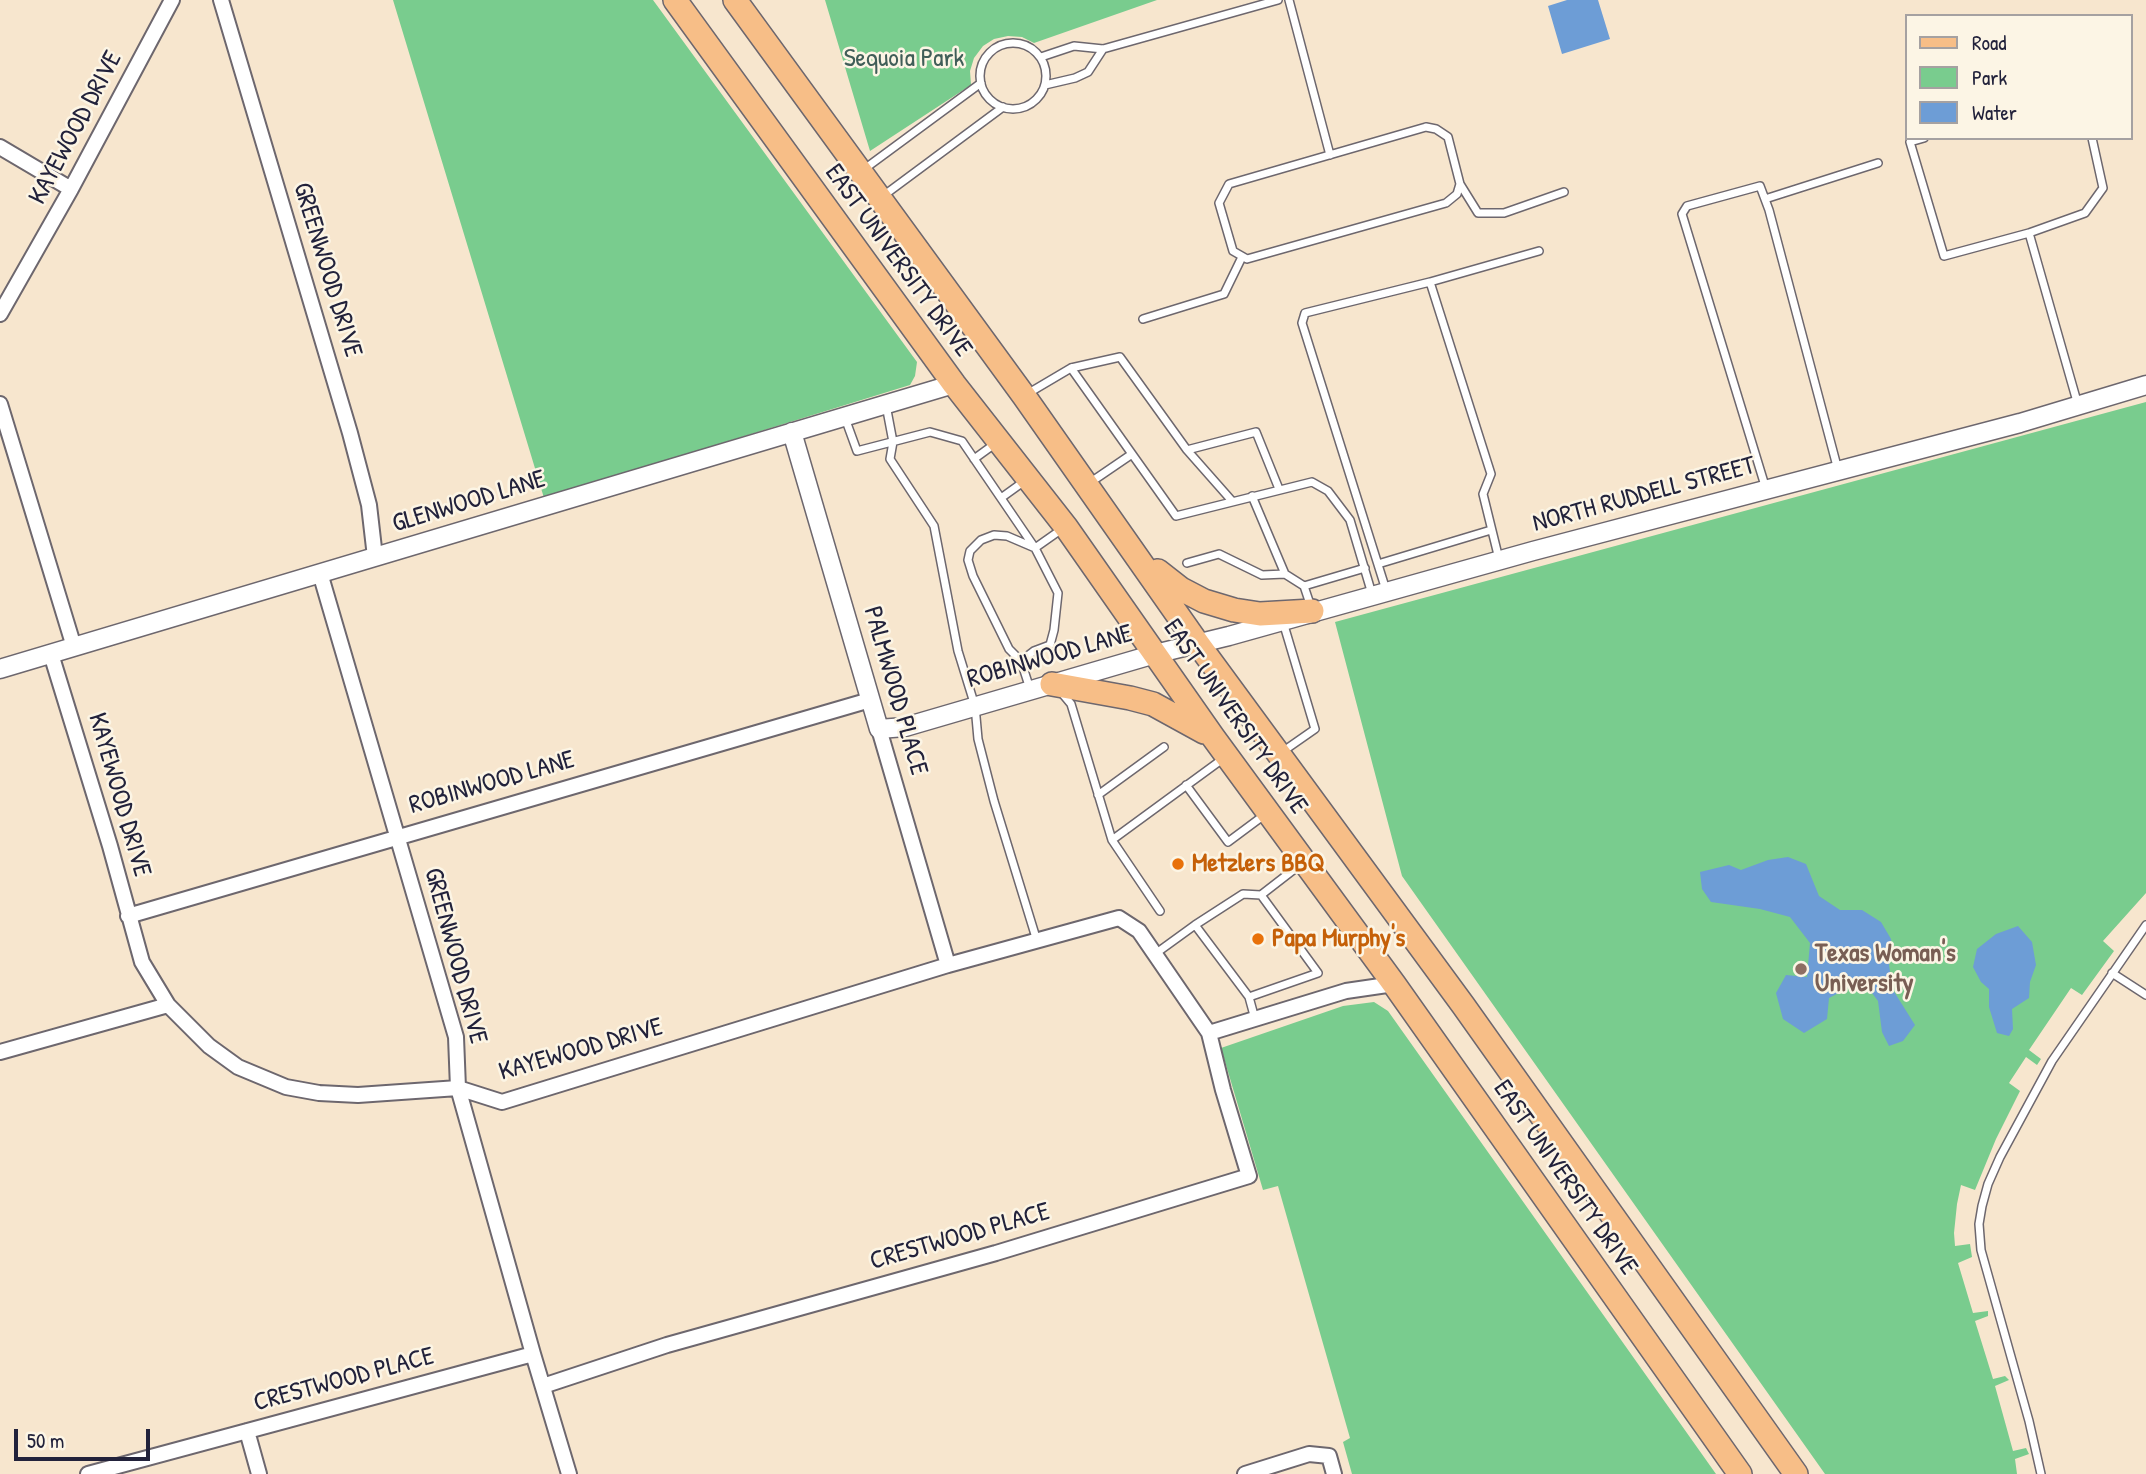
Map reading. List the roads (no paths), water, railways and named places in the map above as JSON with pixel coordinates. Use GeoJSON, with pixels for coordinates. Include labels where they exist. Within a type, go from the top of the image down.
{"type":"FeatureCollection","features":[{"type":"Feature","properties":{"kind":"main road","name":"EAST UNIVERSITY DRIVE"},"geometry":{"type":"LineString","coordinates":[[675,0],[997,442],[1066,527],[1219,747],[1394,985],[1740,1474]]}},
{"type":"Feature","properties":{"kind":"main road","name":"EAST UNIVERSITY DRIVE"},"geometry":{"type":"LineString","coordinates":[[736,0],[1024,396],[1198,644],[1471,1017],[1796,1474]]}},
{"type":"Feature","properties":{"kind":"main road"},"geometry":{"type":"LineString","coordinates":[[1127,541],[1162,575],[1204,601],[1260,614],[1312,611]]}},
{"type":"Feature","properties":{"kind":"main road"},"geometry":{"type":"LineString","coordinates":[[1041,687],[1130,698],[1153,704],[1219,747]]}},
{"type":"Feature","properties":{"kind":"street","name":"KAYEWOOD DRIVE"},"geometry":{"type":"LineString","coordinates":[[0,314],[71,189],[172,0]]}},
{"type":"Feature","properties":{"kind":"street","name":"GREENWOOD DRIVE"},"geometry":{"type":"LineString","coordinates":[[221,0],[350,433],[369,505],[375,557]]}},
{"type":"Feature","properties":{"kind":"street"},"geometry":{"type":"LineString","coordinates":[[0,146],[71,189]]}},
{"type":"Feature","properties":{"kind":"street","name":"GLENWOOD LANE"},"geometry":{"type":"LineString","coordinates":[[0,669],[954,384]]}},
{"type":"Feature","properties":{"kind":"street","name":"NORTH RUDDELL STREET"},"geometry":{"type":"LineString","coordinates":[[1155,654],[2078,406],[2146,385]]}},
{"type":"Feature","properties":{"kind":"street"},"geometry":{"type":"LineString","coordinates":[[0,404],[74,647]]}},
{"type":"Feature","properties":{"kind":"street","name":"PALMWOOD PLACE"},"geometry":{"type":"LineString","coordinates":[[792,432],[948,965]]}},
{"type":"Feature","properties":{"kind":"street","name":"GREENWOOD DRIVE"},"geometry":{"type":"LineString","coordinates":[[320,573],[456,1037],[458,1087],[569,1474]]}},
{"type":"Feature","properties":{"kind":"street","name":"KAYEWOOD DRIVE"},"geometry":{"type":"LineString","coordinates":[[51,654],[110,846],[142,962],[168,1005],[209,1046],[238,1067],[286,1087],[319,1093],[358,1095],[458,1087],[502,1102],[948,965],[1119,918],[1139,931],[1209,1032]]}},
{"type":"Feature","properties":{"kind":"street","name":"ROBINWOOD LANE"},"geometry":{"type":"LineString","coordinates":[[879,729],[905,727],[1155,654]]}},
{"type":"Feature","properties":{"kind":"street","name":"ROBINWOOD LANE"},"geometry":{"type":"LineString","coordinates":[[128,916],[870,700]]}},
{"type":"Feature","properties":{"kind":"street"},"geometry":{"type":"LineString","coordinates":[[1209,1032],[1346,991],[1394,985]]}},
{"type":"Feature","properties":{"kind":"street"},"geometry":{"type":"LineString","coordinates":[[0,1052],[168,1005]]}},
{"type":"Feature","properties":{"kind":"street","name":"CRESTWOOD PLACE"},"geometry":{"type":"LineString","coordinates":[[542,1386],[667,1346],[996,1253],[1249,1176],[1209,1032]]}},
{"type":"Feature","properties":{"kind":"street","name":"CRESTWOOD PLACE"},"geometry":{"type":"LineString","coordinates":[[88,1474],[533,1354]]}},
{"type":"Feature","properties":{"kind":"street"},"geometry":{"type":"LineString","coordinates":[[247,1431],[259,1474]]}},
{"type":"Feature","properties":{"kind":"street"},"geometry":{"type":"LineString","coordinates":[[1245,1474],[1309,1454],[1329,1457],[1334,1474]]}},
{"type":"Feature","properties":{"kind":"lane"},"geometry":{"type":"LineString","coordinates":[[1041,57],[1074,46],[1103,49],[1278,0]]}},
{"type":"Feature","properties":{"kind":"lane"},"geometry":{"type":"LineString","coordinates":[[1289,0],[1331,155]]}},
{"type":"Feature","properties":{"kind":"lane"},"geometry":{"type":"LineString","coordinates":[[1023,44],[1041,57],[1045,66],[1045,85],[1040,96],[1032,103],[1023,108],[1003,107],[993,102],[985,93],[981,72],[990,51],[1000,45],[1023,44]]}},
{"type":"Feature","properties":{"kind":"lane"},"geometry":{"type":"LineString","coordinates":[[1045,85],[1076,78],[1088,72],[1103,49]]}},
{"type":"Feature","properties":{"kind":"lane"},"geometry":{"type":"LineString","coordinates":[[860,172],[981,83]]}},
{"type":"Feature","properties":{"kind":"lane"},"geometry":{"type":"LineString","coordinates":[[879,198],[1003,107]]}},
{"type":"Feature","properties":{"kind":"lane"},"geometry":{"type":"LineString","coordinates":[[1460,184],[1457,194],[1446,203],[1247,259],[1233,251],[1219,203],[1229,184],[1426,127],[1436,129],[1448,137],[1460,184],[1478,214],[1504,213],[1564,192]]}},
{"type":"Feature","properties":{"kind":"lane"},"geometry":{"type":"LineString","coordinates":[[1917,140],[1910,142],[1944,256],[2029,233],[2085,213],[2103,188],[2092,140]]}},
{"type":"Feature","properties":{"kind":"lane"},"geometry":{"type":"LineString","coordinates":[[1765,199],[1878,163]]}},
{"type":"Feature","properties":{"kind":"lane"},"geometry":{"type":"LineString","coordinates":[[1766,489],[1682,214],[1687,206],[1760,186],[1838,471]]}},
{"type":"Feature","properties":{"kind":"lane"},"geometry":{"type":"LineString","coordinates":[[2029,233],[2078,406]]}},
{"type":"Feature","properties":{"kind":"lane"},"geometry":{"type":"LineString","coordinates":[[1379,593],[1378,564],[1302,323],[1305,313],[1539,251]]}},
{"type":"Feature","properties":{"kind":"lane"},"geometry":{"type":"LineString","coordinates":[[1143,319],[1224,294],[1242,257]]}},
{"type":"Feature","properties":{"kind":"lane"},"geometry":{"type":"LineString","coordinates":[[1430,282],[1491,474],[1483,494],[1499,560]]}},
{"type":"Feature","properties":{"kind":"lane"},"geometry":{"type":"LineString","coordinates":[[1024,396],[1071,368],[1120,357],[1187,450],[1232,501]]}},
{"type":"Feature","properties":{"kind":"lane"},"geometry":{"type":"LineString","coordinates":[[1071,368],[1177,516],[1312,482],[1328,491],[1350,520],[1364,568],[1379,593]]}},
{"type":"Feature","properties":{"kind":"lane"},"geometry":{"type":"LineString","coordinates":[[886,404],[892,442],[890,459],[934,526],[958,651],[975,706],[978,739],[1037,941]]}},
{"type":"Feature","properties":{"kind":"lane"},"geometry":{"type":"LineString","coordinates":[[845,417],[857,451],[930,432],[962,441],[1035,548],[1058,593],[1050,645],[1034,651],[1021,661]]}},
{"type":"Feature","properties":{"kind":"lane"},"geometry":{"type":"LineString","coordinates":[[1187,450],[1256,432],[1279,489]]}},
{"type":"Feature","properties":{"kind":"lane"},"geometry":{"type":"LineString","coordinates":[[974,459],[997,442]]}},
{"type":"Feature","properties":{"kind":"lane"},"geometry":{"type":"LineString","coordinates":[[1087,484],[1132,454]]}},
{"type":"Feature","properties":{"kind":"lane"},"geometry":{"type":"LineString","coordinates":[[1002,498],[1027,480]]}},
{"type":"Feature","properties":{"kind":"lane"},"geometry":{"type":"LineString","coordinates":[[1252,496],[1285,574]]}},
{"type":"Feature","properties":{"kind":"lane"},"geometry":{"type":"LineString","coordinates":[[1035,548],[1066,527]]}},
{"type":"Feature","properties":{"kind":"lane"},"geometry":{"type":"LineString","coordinates":[[1378,564],[1491,530]]}},
{"type":"Feature","properties":{"kind":"lane"},"geometry":{"type":"LineString","coordinates":[[1035,548],[1007,536],[994,535],[981,540],[970,551],[968,560],[973,576],[1009,649],[1041,687],[1072,704],[1112,840],[1160,912]]}},
{"type":"Feature","properties":{"kind":"lane"},"geometry":{"type":"LineString","coordinates":[[1187,563],[1219,554],[1262,575],[1285,574],[1304,586],[1312,611]]}},
{"type":"Feature","properties":{"kind":"lane"},"geometry":{"type":"LineString","coordinates":[[1304,586],[1364,568]]}},
{"type":"Feature","properties":{"kind":"lane"},"geometry":{"type":"LineString","coordinates":[[1278,754],[1315,729],[1283,620]]}},
{"type":"Feature","properties":{"kind":"lane"},"geometry":{"type":"LineString","coordinates":[[1098,795],[1164,747]]}},
{"type":"Feature","properties":{"kind":"lane"},"geometry":{"type":"LineString","coordinates":[[1112,840],[1186,785],[1219,747]]}},
{"type":"Feature","properties":{"kind":"lane"},"geometry":{"type":"LineString","coordinates":[[1186,785],[1228,842],[1268,813]]}},
{"type":"Feature","properties":{"kind":"lane"},"geometry":{"type":"LineString","coordinates":[[1155,954],[1243,894],[1261,895],[1304,861]]}},
{"type":"Feature","properties":{"kind":"lane"},"geometry":{"type":"LineString","coordinates":[[1249,997],[1318,973],[1261,895]]}},
{"type":"Feature","properties":{"kind":"lane"},"geometry":{"type":"LineString","coordinates":[[1195,925],[1249,997],[1255,1019]]}},
{"type":"Feature","properties":{"kind":"lane"},"geometry":{"type":"LineString","coordinates":[[2041,1474],[2029,1421],[1981,1250],[1979,1224],[1988,1184],[2000,1157],[2052,1061],[2146,925]]}},
{"type":"Feature","properties":{"kind":"lane"},"geometry":{"type":"LineString","coordinates":[[2112,973],[2146,995]]}},
{"type":"Feature","properties":{"kind":"water"},"geometry":{"type":"Polygon","coordinates":[[[1567,0],[1598,0],[1610,39],[1562,54],[1548,6],[1567,0]]]}},
{"type":"Feature","properties":{"kind":"water"},"geometry":{"type":"Polygon","coordinates":[[[1788,857],[1806,864],[1819,896],[1840,910],[1862,910],[1881,922],[1891,939],[1889,965],[1893,990],[1915,1025],[1903,1041],[1889,1046],[1882,1032],[1878,1001],[1869,989],[1856,984],[1829,998],[1827,1019],[1804,1033],[1783,1019],[1776,993],[1786,975],[1807,977],[1810,943],[1790,917],[1760,909],[1711,902],[1702,889],[1700,872],[1729,865],[1741,870],[1768,860],[1788,857]]]}},
{"type":"Feature","properties":{"kind":"water"},"geometry":{"type":"Polygon","coordinates":[[[2018,926],[2032,942],[2036,965],[2030,982],[2029,998],[2012,1009],[2013,1029],[2009,1036],[1997,1033],[1989,1007],[1989,989],[1981,982],[1973,967],[1977,949],[1996,934],[2018,926]]]}},
{"type":"Feature","properties":{"kind":"place","name":"Metzlers BBQ"},"geometry":{"type":"Point","coordinates":[1178,864]}},
{"type":"Feature","properties":{"kind":"place","name":"Papa Murphy's"},"geometry":{"type":"Point","coordinates":[1258,939]}},
{"type":"Feature","properties":{"kind":"place","name":"Texas Woman's University"},"geometry":{"type":"Point","coordinates":[1801,969]}},
{"type":"Feature","properties":{"kind":"park label","name":"Sequoia Park"},"geometry":{"type":"Point","coordinates":[904,59]}}]}
